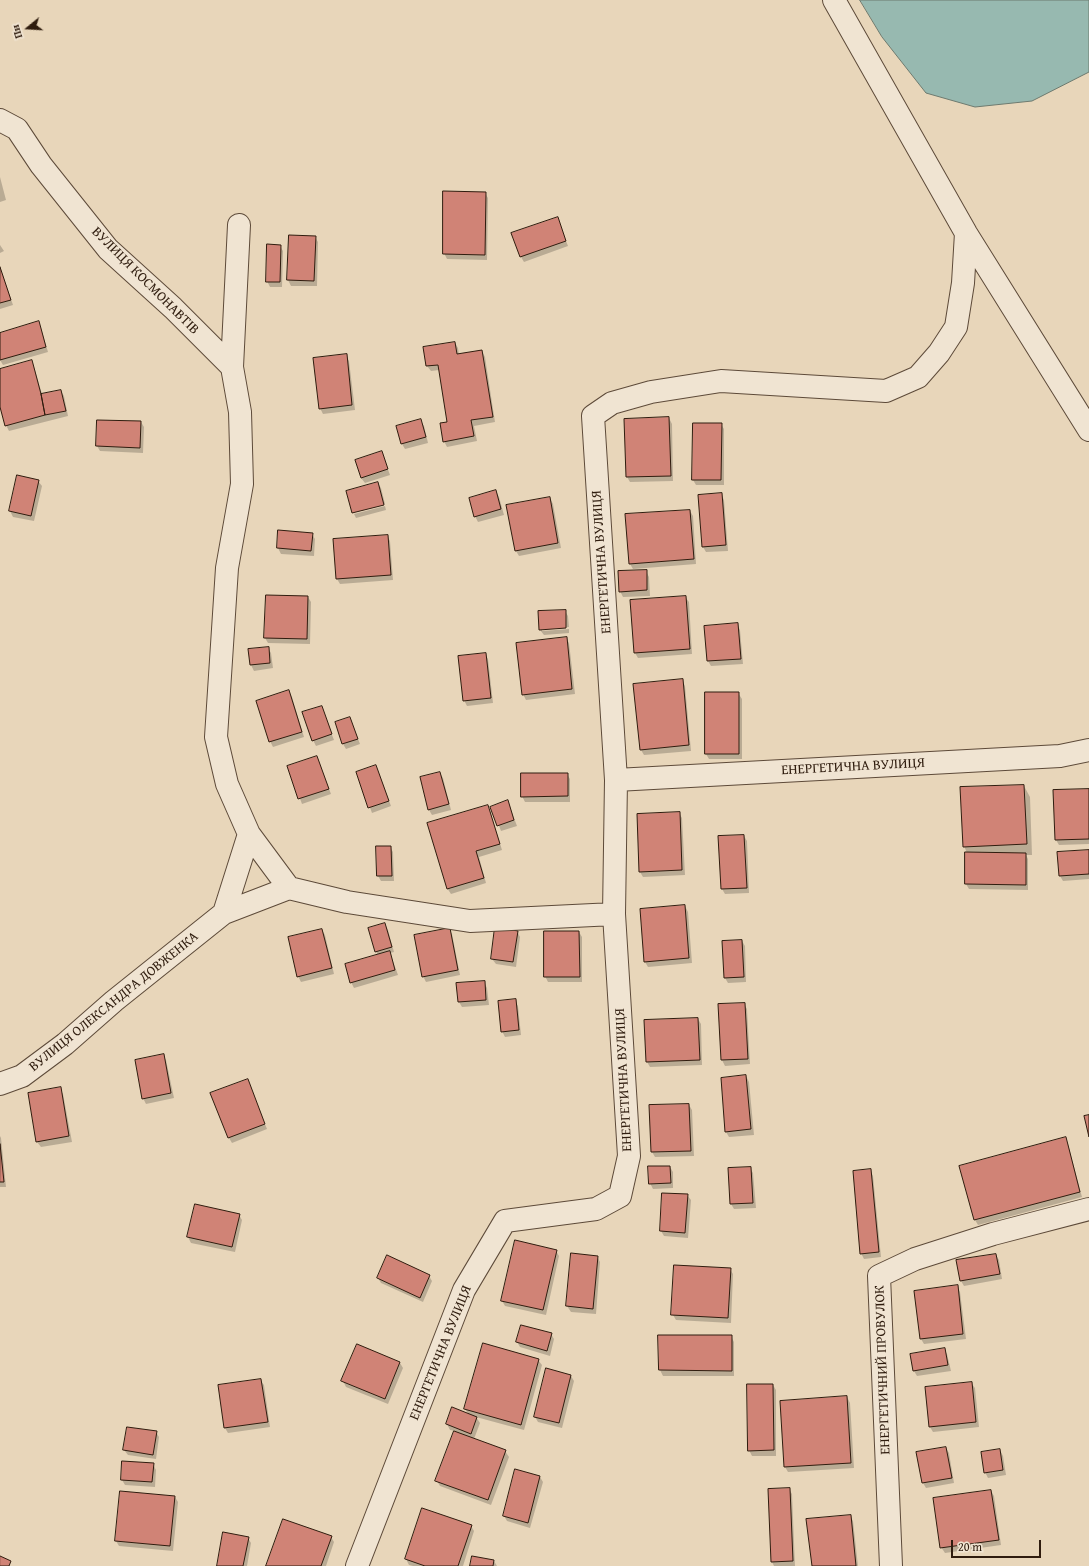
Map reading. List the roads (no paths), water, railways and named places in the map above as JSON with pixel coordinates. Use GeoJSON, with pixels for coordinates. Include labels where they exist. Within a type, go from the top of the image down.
{"type":"FeatureCollection","features":[{"type":"Feature","properties":{"kind":"street"},"geometry":{"type":"LineString","coordinates":[[834,0],[966,233],[1089,430]]}},
{"type":"Feature","properties":{"kind":"street","name":"ВУЛИЦЯ КОСМОНАВТІВ"},"geometry":{"type":"LineString","coordinates":[[0,120],[17,129],[41,165],[108,249],[173,308],[232,367]]}},
{"type":"Feature","properties":{"kind":"street"},"geometry":{"type":"LineString","coordinates":[[239,226],[232,367],[240,412],[242,484],[227,568],[216,737],[227,784],[249,834],[289,888],[347,902],[470,921],[614,914]]}},
{"type":"Feature","properties":{"kind":"street","name":"ЕНЕРГЕТИЧНА ВУЛИЦЯ"},"geometry":{"type":"LineString","coordinates":[[357,1566],[464,1290],[505,1221],[596,1208],[620,1196],[629,1156],[614,914],[616,780],[593,416],[612,403],[644,394],[721,381],[886,391],[918,376],[939,353],[956,327],[963,283],[966,233]]}},
{"type":"Feature","properties":{"kind":"street","name":"ЕНЕРГЕТИЧНА ВУЛИЦЯ"},"geometry":{"type":"LineString","coordinates":[[616,780],[1060,756],[1089,750]]}},
{"type":"Feature","properties":{"kind":"street"},"geometry":{"type":"LineString","coordinates":[[224,912],[249,834]]}},
{"type":"Feature","properties":{"kind":"street","name":"ВУЛИЦЯ ОЛЕКСАНДРА ДОВЖЕНКА"},"geometry":{"type":"LineString","coordinates":[[0,1084],[22,1076],[65,1044],[114,1001],[224,912],[289,888]]}},
{"type":"Feature","properties":{"kind":"street","name":"ЕНЕРГЕТИЧНИЙ ПРОВУЛОК"},"geometry":{"type":"LineString","coordinates":[[891,1566],[879,1276],[915,1259],[993,1234],[1089,1209]]}},
{"type":"Feature","properties":{"kind":"water"},"geometry":{"type":"Polygon","coordinates":[[[860,0],[1089,0],[1089,72],[1032,101],[975,107],[926,93],[882,37],[860,0]]]}}]}
